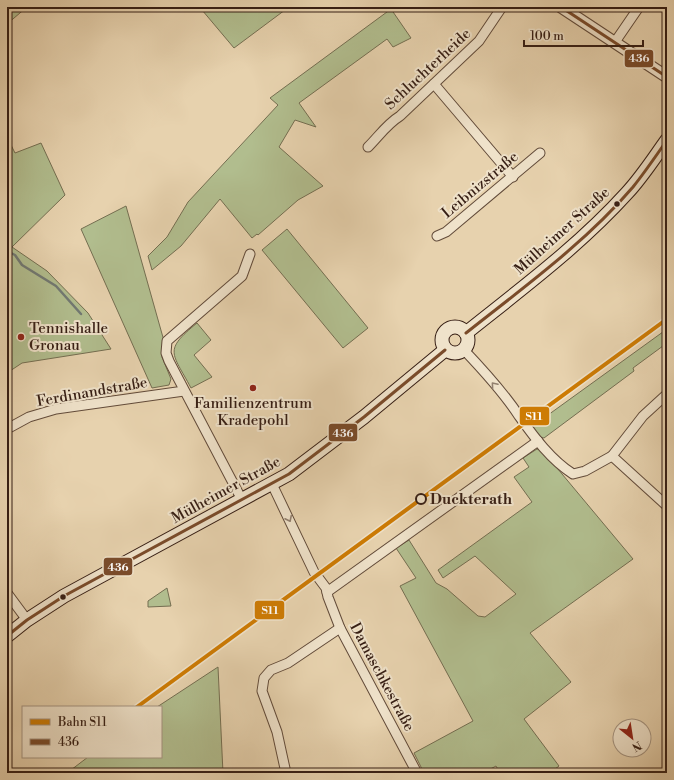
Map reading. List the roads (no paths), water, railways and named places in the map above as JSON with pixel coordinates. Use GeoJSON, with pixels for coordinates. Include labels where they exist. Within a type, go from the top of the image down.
{"type":"FeatureCollection","features":[{"type":"Feature","properties":{"kind":"main road","name":"Mülheimer Straße"},"geometry":{"type":"LineString","coordinates":[[466,333],[541,273],[598,223],[627,193],[667,140]]}},
{"type":"Feature","properties":{"kind":"main road"},"geometry":{"type":"LineString","coordinates":[[454,327],[466,333],[468,344],[464,350],[457,354],[446,350],[442,342],[446,331],[454,327]]}},
{"type":"Feature","properties":{"kind":"main road","name":"Mülheimer Straße"},"geometry":{"type":"LineString","coordinates":[[7,636],[27,620],[64,596],[272,484],[305,464],[446,350]]}},
{"type":"Feature","properties":{"kind":"street","name":"Schluchterheide"},"geometry":{"type":"LineString","coordinates":[[368,147],[385,131],[387,124],[400,116],[479,42],[502,7]]}},
{"type":"Feature","properties":{"kind":"street"},"geometry":{"type":"LineString","coordinates":[[561,7],[667,77]]}},
{"type":"Feature","properties":{"kind":"street"},"geometry":{"type":"LineString","coordinates":[[615,42],[639,7]]}},
{"type":"Feature","properties":{"kind":"street"},"geometry":{"type":"LineString","coordinates":[[434,84],[513,177]]}},
{"type":"Feature","properties":{"kind":"street","name":"Leibnizstraße"},"geometry":{"type":"LineString","coordinates":[[437,236],[446,232],[540,153]]}},
{"type":"Feature","properties":{"kind":"street"},"geometry":{"type":"LineString","coordinates":[[242,500],[167,357],[167,341],[242,276],[250,254]]}},
{"type":"Feature","properties":{"kind":"street"},"geometry":{"type":"LineString","coordinates":[[464,350],[519,415],[538,441],[562,467],[573,474],[585,471],[612,456],[643,416],[667,394]]}},
{"type":"Feature","properties":{"kind":"street","name":"Ferdinandstraße"},"geometry":{"type":"LineString","coordinates":[[7,429],[29,417],[56,409],[184,390]]}},
{"type":"Feature","properties":{"kind":"street"},"geometry":{"type":"LineString","coordinates":[[327,592],[538,441]]}},
{"type":"Feature","properties":{"kind":"street"},"geometry":{"type":"LineString","coordinates":[[612,456],[667,506]]}},
{"type":"Feature","properties":{"kind":"street","name":"Damaschkestraße"},"geometry":{"type":"LineString","coordinates":[[272,484],[314,572],[327,592],[340,628],[417,773]]}},
{"type":"Feature","properties":{"kind":"street"},"geometry":{"type":"LineString","coordinates":[[7,593],[27,620]]}},
{"type":"Feature","properties":{"kind":"street"},"geometry":{"type":"LineString","coordinates":[[286,773],[277,732],[262,690],[264,678],[271,670],[288,663],[340,628]]}},
{"type":"Feature","properties":{"kind":"waterway"},"geometry":{"type":"LineString","coordinates":[[7,145],[10,151],[7,152]]}},
{"type":"Feature","properties":{"kind":"waterway"},"geometry":{"type":"LineString","coordinates":[[7,251],[15,255],[22,265],[56,286],[81,314]]}},
{"type":"Feature","properties":{"kind":"rail line","name":"S11"},"geometry":{"type":"LineString","coordinates":[[138,706],[667,319]]}},
{"type":"Feature","properties":{"kind":"place","name":"Tennishalle Gronau"},"geometry":{"type":"Point","coordinates":[21,337]}},
{"type":"Feature","properties":{"kind":"place","name":"Familienzentrum Kradepohl"},"geometry":{"type":"Point","coordinates":[253,388]}},
{"type":"Feature","properties":{"kind":"place","name":"Duckterath"},"geometry":{"type":"Point","coordinates":[421,499]}}]}
